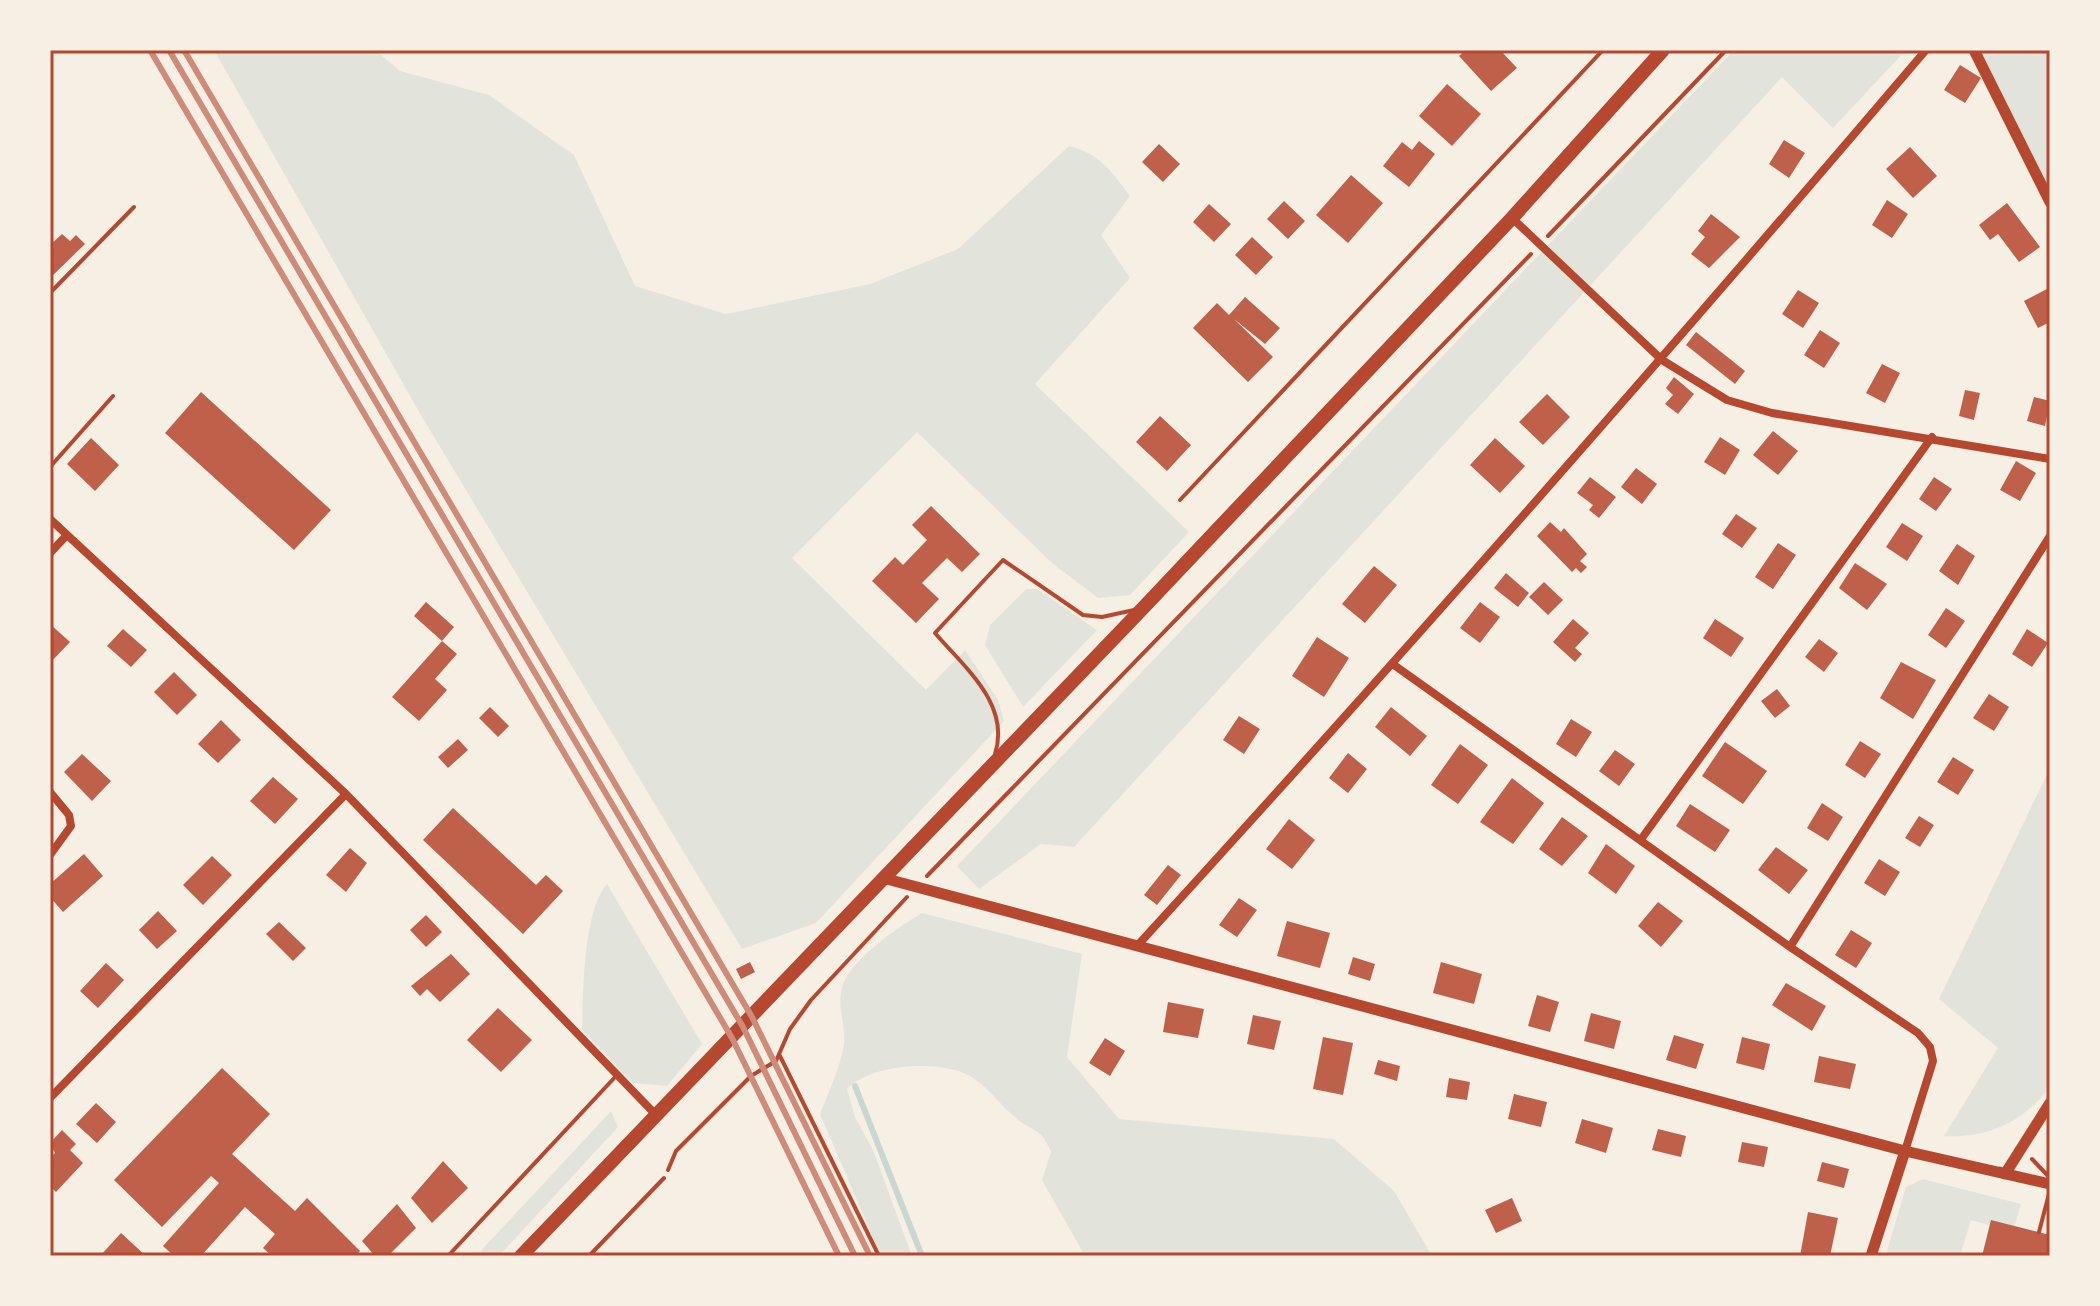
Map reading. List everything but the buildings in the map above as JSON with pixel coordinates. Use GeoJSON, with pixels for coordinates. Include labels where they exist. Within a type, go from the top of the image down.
{"type":"FeatureCollection","features":[{"type":"Feature","properties":{"kind":"main road"},"geometry":{"type":"LineString","coordinates":[[521,1256],[1144,607],[1512,218],[1663,50]]}},
{"type":"Feature","properties":{"kind":"street"},"geometry":{"type":"LineString","coordinates":[[1137,946],[1394,665],[1662,360],[1926,50]]}},
{"type":"Feature","properties":{"kind":"street"},"geometry":{"type":"LineString","coordinates":[[1974,50],[2050,202]]}},
{"type":"Feature","properties":{"kind":"street"},"geometry":{"type":"LineString","coordinates":[[1512,218],[1662,360],[1727,400],[1772,413],[1932,437],[2050,459]]}},
{"type":"Feature","properties":{"kind":"street"},"geometry":{"type":"LineString","coordinates":[[1642,838],[1932,437]]}},
{"type":"Feature","properties":{"kind":"street"},"geometry":{"type":"LineString","coordinates":[[50,519],[346,794],[656,1115]]}},
{"type":"Feature","properties":{"kind":"street"},"geometry":{"type":"LineString","coordinates":[[50,553],[67,535]]}},
{"type":"Feature","properties":{"kind":"street"},"geometry":{"type":"LineString","coordinates":[[1790,947],[2050,536]]}},
{"type":"Feature","properties":{"kind":"street"},"geometry":{"type":"LineString","coordinates":[[1394,665],[1642,838],[1790,947],[1918,1033],[1930,1047],[1933,1061],[1871,1256]]}},
{"type":"Feature","properties":{"kind":"street"},"geometry":{"type":"LineString","coordinates":[[50,792],[69,815],[71,826],[50,855]]}},
{"type":"Feature","properties":{"kind":"street"},"geometry":{"type":"LineString","coordinates":[[50,1098],[346,794]]}},
{"type":"Feature","properties":{"kind":"street"},"geometry":{"type":"LineString","coordinates":[[883,878],[1905,1151],[2050,1181]]}},
{"type":"Feature","properties":{"kind":"street"},"geometry":{"type":"LineString","coordinates":[[2005,1174],[2050,1103]]}},
{"type":"Feature","properties":{"kind":"lane"},"geometry":{"type":"LineString","coordinates":[[1180,500],[1603,50]]}},
{"type":"Feature","properties":{"kind":"lane"},"geometry":{"type":"LineString","coordinates":[[50,293],[134,207]]}},
{"type":"Feature","properties":{"kind":"lane"},"geometry":{"type":"LineString","coordinates":[[50,467],[113,396]]}},
{"type":"Feature","properties":{"kind":"lane"},"geometry":{"type":"LineString","coordinates":[[991,768],[998,744],[999,723],[993,702],[935,633],[1003,560],[1083,615],[1102,617],[1144,607]]}},
{"type":"Feature","properties":{"kind":"lane"},"geometry":{"type":"LineString","coordinates":[[448,1256],[617,1075]]}},
{"type":"Feature","properties":{"kind":"lane"},"geometry":{"type":"LineString","coordinates":[[2032,1159],[2050,1181]]}},
{"type":"Feature","properties":{"kind":"lane"},"geometry":{"type":"LineString","coordinates":[[589,1256],[664,1178]]}},
{"type":"Feature","properties":{"kind":"lane"},"geometry":{"type":"LineString","coordinates":[[2039,1232],[2050,1190]]}},
{"type":"Feature","properties":{"kind":"path"},"geometry":{"type":"LineString","coordinates":[[664,1178],[676,1151],[751,1076],[776,1061],[790,1029],[811,1000],[916,887],[1726,50]]}},
{"type":"Feature","properties":{"kind":"path"},"geometry":{"type":"LineString","coordinates":[[779,1053],[879,1256]]}},
{"type":"Feature","properties":{"kind":"shaded area"},"geometry":{"type":"Polygon","coordinates":[[[214,50],[375,50],[400,71],[489,95],[574,155],[635,286],[726,314],[870,284],[958,249],[1069,146],[1080,149],[1098,159],[1130,196],[1101,235],[1130,278],[1035,384],[1189,532],[1130,595],[1098,598],[1052,563],[917,432],[792,558],[926,690],[965,650],[998,700],[1004,721],[816,923],[742,949],[422,417],[214,50]]]}},
{"type":"Feature","properties":{"kind":"shaded area"},"geometry":{"type":"Polygon","coordinates":[[[1734,50],[1906,50],[1833,128],[1782,77],[1074,847],[1041,844],[979,889],[957,866],[1734,50]]]}},
{"type":"Feature","properties":{"kind":"shaded area"},"geometry":{"type":"Polygon","coordinates":[[[1974,50],[2050,50],[2050,204],[1974,50]]]}},
{"type":"Feature","properties":{"kind":"shaded area"},"geometry":{"type":"Polygon","coordinates":[[[1026,589],[1037,589],[1097,630],[1023,707],[985,645],[990,625],[1026,589]]]}},
{"type":"Feature","properties":{"kind":"shaded area"},"geometry":{"type":"Polygon","coordinates":[[[2050,768],[2050,1087],[2028,1110],[2003,1126],[1975,1134],[1944,1136],[1998,1048],[1939,999],[2050,768]]]}},
{"type":"Feature","properties":{"kind":"shaded area"},"geometry":{"type":"Polygon","coordinates":[[[607,884],[702,1044],[667,1086],[633,1083],[582,1030],[589,932],[599,897],[607,884]]]}},
{"type":"Feature","properties":{"kind":"shaded area"},"geometry":{"type":"Polygon","coordinates":[[[922,913],[1082,954],[1067,1057],[1119,1119],[1334,1139],[1394,1191],[1432,1256],[1085,1256],[1042,1180],[1051,1152],[1044,1139],[976,1080],[947,1068],[910,1066],[874,1074],[847,1089],[855,1117],[873,1150],[912,1256],[881,1256],[820,1114],[844,1044],[840,997],[844,982],[867,953],[922,913]]]}},
{"type":"Feature","properties":{"kind":"shaded area"},"geometry":{"type":"Polygon","coordinates":[[[611,1111],[618,1127],[499,1256],[476,1256],[611,1111]]]}},
{"type":"Feature","properties":{"kind":"shaded area"},"geometry":{"type":"Polygon","coordinates":[[[1923,1179],[2021,1204],[2013,1232],[1971,1220],[1960,1256],[1890,1256],[1887,1251],[1906,1187],[1923,1179]]]}},
{"type":"Feature","properties":{"kind":"waterway"},"geometry":{"type":"LineString","coordinates":[[855,1086],[922,1256]]}},
{"type":"Feature","properties":{"kind":"railway"},"geometry":{"type":"LineString","coordinates":[[150,50],[732,1038],[839,1256]]}},
{"type":"Feature","properties":{"kind":"railway"},"geometry":{"type":"LineString","coordinates":[[169,50],[743,1027],[855,1256]]}},
{"type":"Feature","properties":{"kind":"railway"},"geometry":{"type":"LineString","coordinates":[[184,50],[752,1017],[870,1256]]}}]}
